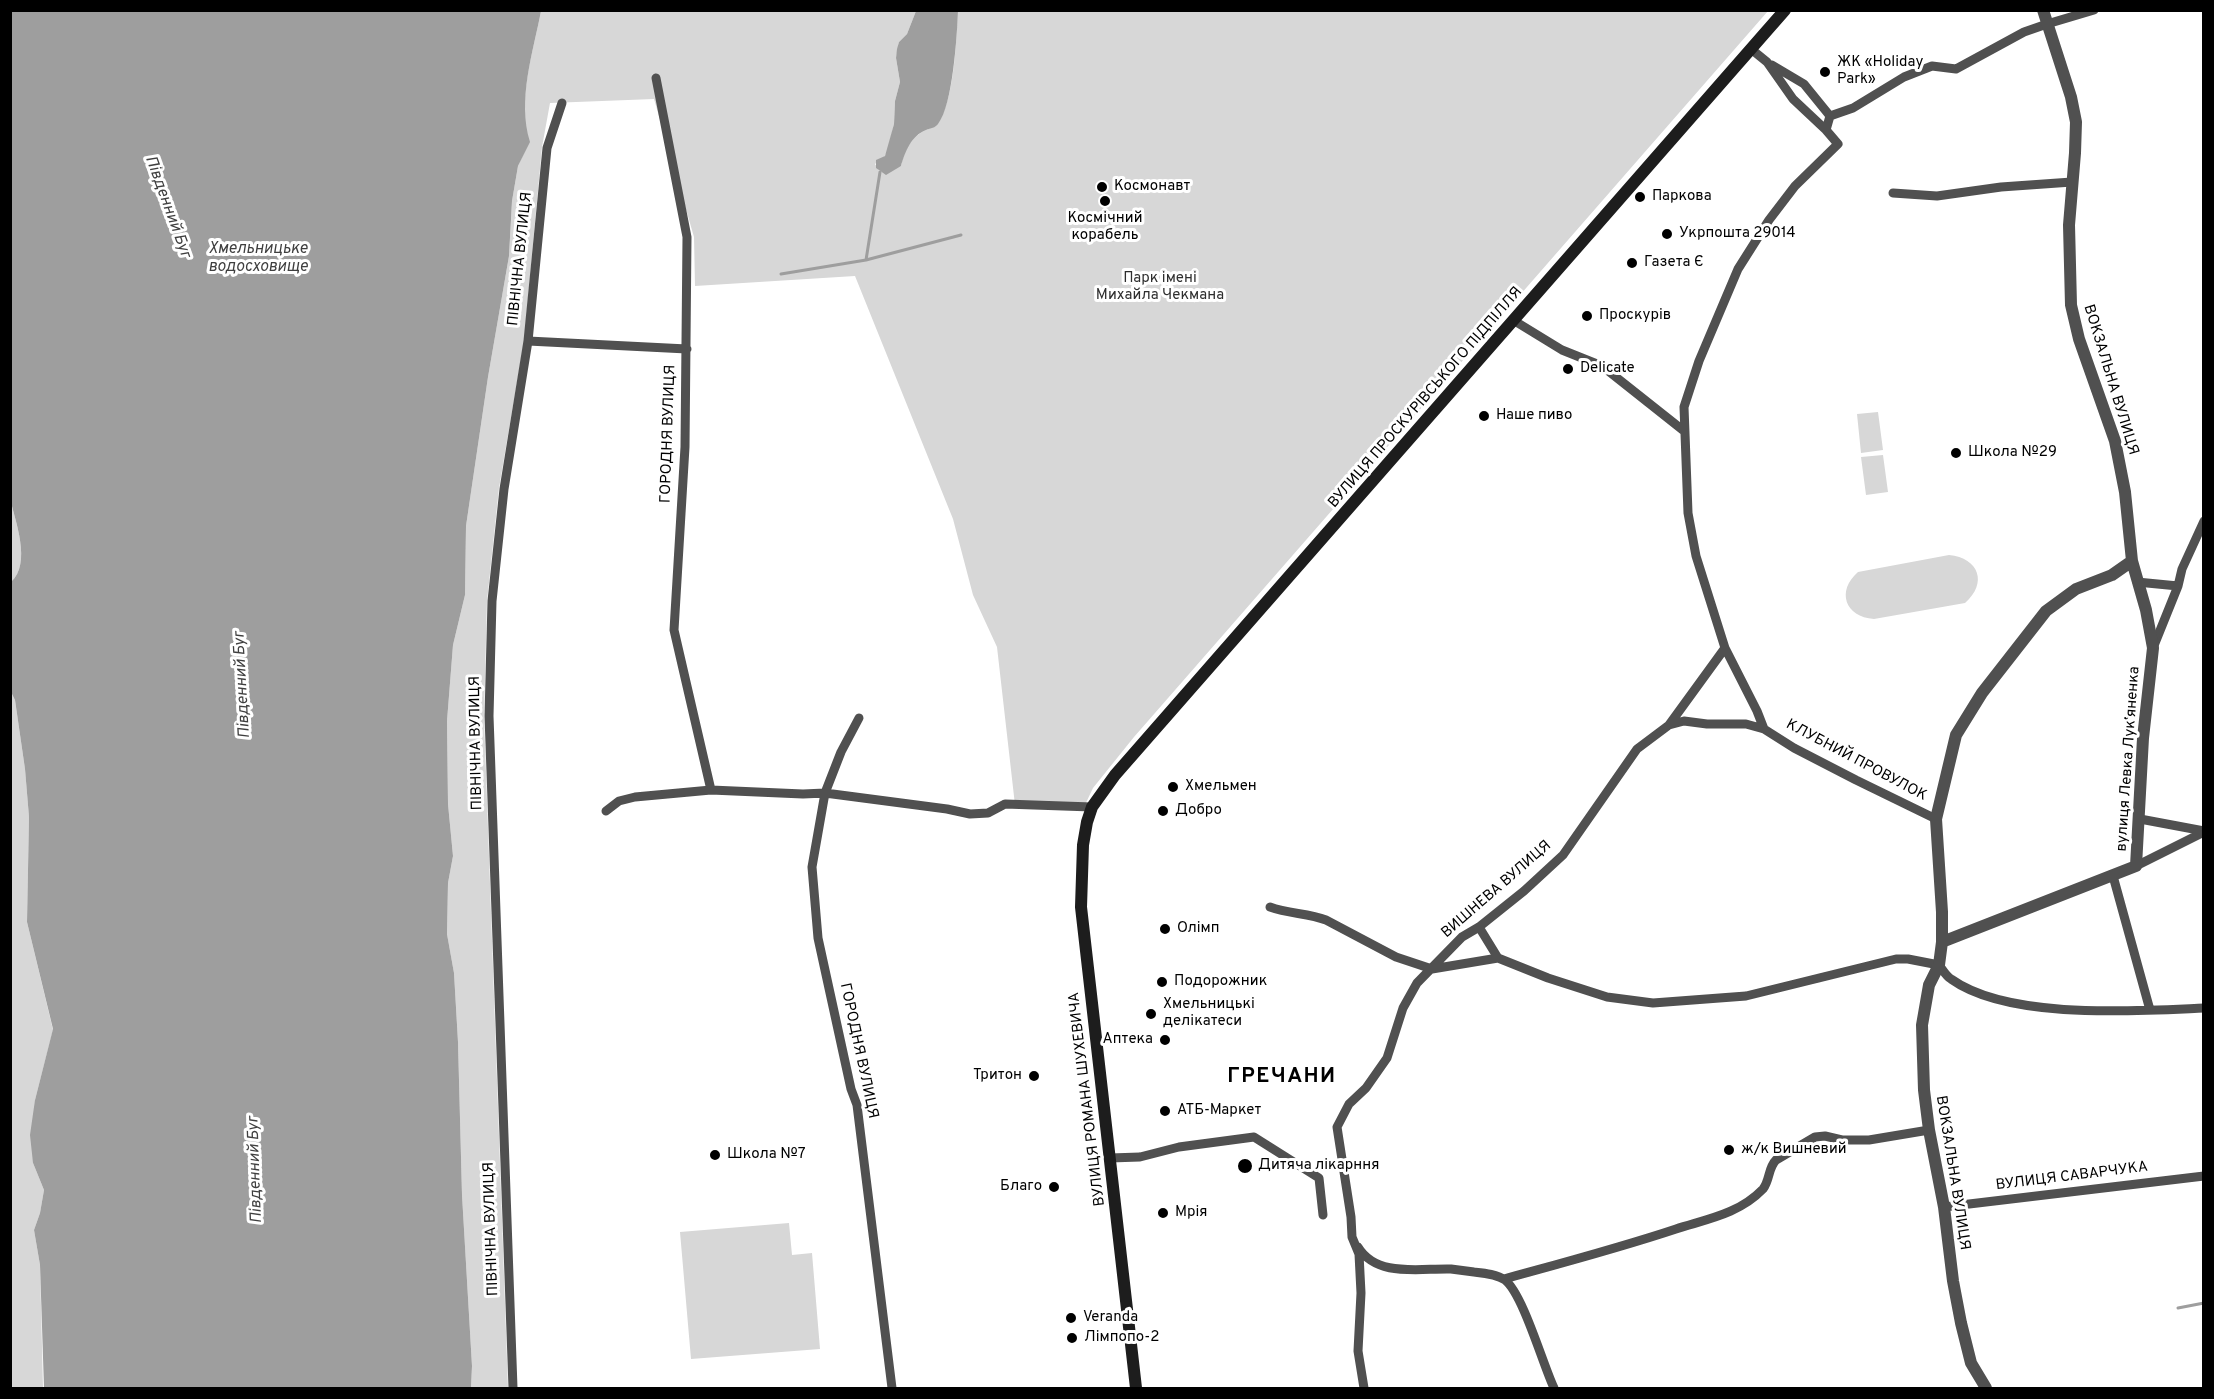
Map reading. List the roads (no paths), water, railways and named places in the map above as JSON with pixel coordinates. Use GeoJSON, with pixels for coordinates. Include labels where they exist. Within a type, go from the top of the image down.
{"type":"FeatureCollection","features":[{"type":"Feature","properties":{"kind":"main road","name":"ВУЛИЦЯ ПРОСКУРІВСЬКОГО ПІДПІЛЛЯ"},"geometry":{"type":"LineString","coordinates":[[1092,807],[1123,766],[1785,10]]}},
{"type":"Feature","properties":{"kind":"main road","name":"ВУЛИЦЯ РОМАНА ШУХЕВИЧА"},"geometry":{"type":"LineString","coordinates":[[1092,807],[1083,845],[1081,907],[1136,1389]]}},
{"type":"Feature","properties":{"kind":"street","name":"ВОКЗАЛЬНА ВУЛИЦЯ"},"geometry":{"type":"LineString","coordinates":[[1986,1389],[1971,1363],[1961,1323],[1924,1090],[1922,1025],[1929,985],[1939,965],[1942,942],[1936,819],[1956,735],[1982,693],[2046,611],[2076,589],[2112,575],[2132,561],[2125,492],[2115,441],[2079,339],[2071,305],[2069,262],[2076,122],[2071,97],[2043,10]]}},
{"type":"Feature","properties":{"kind":"street"},"geometry":{"type":"LineString","coordinates":[[1830,116],[1853,108],[1904,76],[1932,66],[1956,69],[2024,32],[2094,10]]}},
{"type":"Feature","properties":{"kind":"street"},"geometry":{"type":"LineString","coordinates":[[1751,49],[1767,62],[1804,84],[1830,116]]}},
{"type":"Feature","properties":{"kind":"street"},"geometry":{"type":"LineString","coordinates":[[1764,729],[1725,648],[1696,556],[1690,524],[1684,407],[1691,381],[1738,269],[1768,220],[1795,186],[1838,144],[1793,99],[1767,62]]}},
{"type":"Feature","properties":{"kind":"street","name":"ГОРОДНЯ ВУЛИЦЯ"},"geometry":{"type":"LineString","coordinates":[[656,78],[687,237],[685,447],[674,630],[711,790]]}},
{"type":"Feature","properties":{"kind":"street","name":"ПІВНІЧНА ВУЛИЦЯ"},"geometry":{"type":"LineString","coordinates":[[513,1389],[489,716],[492,601],[504,489],[528,341],[547,148],[562,103]]}},
{"type":"Feature","properties":{"kind":"street"},"geometry":{"type":"LineString","coordinates":[[1826,130],[1830,116]]}},
{"type":"Feature","properties":{"kind":"street"},"geometry":{"type":"LineString","coordinates":[[1893,193],[1937,196],[2001,187],[2072,182]]}},
{"type":"Feature","properties":{"kind":"street"},"geometry":{"type":"LineString","coordinates":[[1513,321],[1562,350],[1602,366],[1684,431]]}},
{"type":"Feature","properties":{"kind":"street"},"geometry":{"type":"LineString","coordinates":[[528,341],[687,349]]}},
{"type":"Feature","properties":{"kind":"street","name":"вулиця Левка Лукʼяненка"},"geometry":{"type":"LineString","coordinates":[[2136,866],[2143,738],[2153,648],[2182,569],[2204,521]]}},
{"type":"Feature","properties":{"kind":"street"},"geometry":{"type":"LineString","coordinates":[[2132,561],[2146,610],[2153,648]]}},
{"type":"Feature","properties":{"kind":"street"},"geometry":{"type":"LineString","coordinates":[[2137,582],[2178,585]]}},
{"type":"Feature","properties":{"kind":"street","name":"ВИШНЕВА ВУЛИЦЯ"},"geometry":{"type":"LineString","coordinates":[[1365,1389],[1358,1351],[1361,1293],[1359,1254],[1352,1237],[1337,1127],[1349,1104],[1366,1088],[1387,1058],[1403,1008],[1417,983],[1462,937],[1479,927],[1524,891],[1563,855],[1637,749],[1669,725],[1725,648]]}},
{"type":"Feature","properties":{"kind":"street","name":"ГОРОДНЯ ВУЛИЦЯ"},"geometry":{"type":"LineString","coordinates":[[859,718],[841,752],[825,793],[812,867],[818,938],[851,1089],[857,1105],[892,1389]]}},
{"type":"Feature","properties":{"kind":"street"},"geometry":{"type":"LineString","coordinates":[[1669,725],[1684,721],[1707,724],[1746,724],[1764,729]]}},
{"type":"Feature","properties":{"kind":"street","name":"КЛУБНИЙ ПРОВУЛОК"},"geometry":{"type":"LineString","coordinates":[[1764,729],[1794,748],[1936,819]]}},
{"type":"Feature","properties":{"kind":"street"},"geometry":{"type":"LineString","coordinates":[[606,811],[619,801],[635,797],[711,790],[825,793],[970,814],[988,813],[1005,804],[1092,807]]}},
{"type":"Feature","properties":{"kind":"street"},"geometry":{"type":"LineString","coordinates":[[2140,819],[2204,831]]}},
{"type":"Feature","properties":{"kind":"street"},"geometry":{"type":"LineString","coordinates":[[1942,942],[2113,876],[2204,831]]}},
{"type":"Feature","properties":{"kind":"street"},"geometry":{"type":"LineString","coordinates":[[2113,876],[2150,1010]]}},
{"type":"Feature","properties":{"kind":"street"},"geometry":{"type":"LineString","coordinates":[[1270,907],[1285,913],[1316,916],[1396,957],[1432,969],[1498,958],[1548,978],[1607,997],[1653,1003],[1746,996],[1896,959],[1908,959],[1939,965],[1949,979],[1999,1001],[2059,1010],[2204,1008]]}},
{"type":"Feature","properties":{"kind":"street"},"geometry":{"type":"LineString","coordinates":[[1479,927],[1498,958]]}},
{"type":"Feature","properties":{"kind":"street"},"geometry":{"type":"LineString","coordinates":[[1504,1279],[1598,1255],[1720,1217],[1747,1202],[1764,1188],[1772,1164],[1776,1160],[1815,1137],[1869,1140],[1929,1130]]}},
{"type":"Feature","properties":{"kind":"street"},"geometry":{"type":"LineString","coordinates":[[1110,1158],[1140,1157],[1179,1147],[1254,1137],[1319,1178],[1323,1215]]}},
{"type":"Feature","properties":{"kind":"street","name":"ВУЛИЦЯ САВАРЧУКА"},"geometry":{"type":"LineString","coordinates":[[1944,1207],[2204,1176]]}},
{"type":"Feature","properties":{"kind":"street"},"geometry":{"type":"LineString","coordinates":[[1352,1237],[1362,1253],[1375,1264],[1408,1271],[1451,1269],[1489,1274],[1504,1279],[1512,1288],[1530,1325],[1554,1389]]}},
{"type":"Feature","properties":{"kind":"water","name":"Хмельницьке водосховище"},"geometry":{"type":"Polygon","coordinates":[[[11,10],[541,11],[526,93],[526,126],[530,142],[518,166],[512,201],[509,256],[466,526],[465,595],[453,645],[447,721],[448,804],[453,856],[448,883],[447,934],[454,973],[458,1042],[462,1195],[472,1366],[471,1388],[44,1388],[40,1265],[34,1230],[44,1190],[33,1163],[30,1135],[35,1100],[53,1029],[27,922],[29,817],[15,700],[10,690],[11,582],[17,574],[21,553],[10,498],[11,10]]]}},
{"type":"Feature","properties":{"kind":"water"},"geometry":{"type":"Polygon","coordinates":[[[916,11],[958,11],[951,86],[943,115],[938,124],[916,136],[901,166],[886,175],[876,168],[876,160],[885,156],[894,124],[895,101],[900,82],[896,58],[897,49],[899,42],[907,34],[916,11]]]}},
{"type":"Feature","properties":{"kind":"waterway"},"geometry":{"type":"LineString","coordinates":[[781,274],[866,260],[880,172]]}},
{"type":"Feature","properties":{"kind":"waterway"},"geometry":{"type":"LineString","coordinates":[[866,260],[961,235]]}},
{"type":"Feature","properties":{"kind":"waterway"},"geometry":{"type":"LineString","coordinates":[[2178,1308],[2204,1303]]}},
{"type":"Feature","properties":{"kind":"place","name":"ЖК «Holiday Park»"},"geometry":{"type":"Point","coordinates":[1825,72]}},
{"type":"Feature","properties":{"kind":"place","name":"Космонавт"},"geometry":{"type":"Point","coordinates":[1102,187]}},
{"type":"Feature","properties":{"kind":"place","name":"Паркова"},"geometry":{"type":"Point","coordinates":[1640,197]}},
{"type":"Feature","properties":{"kind":"place","name":"Космічний корабель"},"geometry":{"type":"Point","coordinates":[1105,201]}},
{"type":"Feature","properties":{"kind":"place","name":"Укрпошта 29014"},"geometry":{"type":"Point","coordinates":[1667,234]}},
{"type":"Feature","properties":{"kind":"place","name":"Газета Є"},"geometry":{"type":"Point","coordinates":[1632,263]}},
{"type":"Feature","properties":{"kind":"place","name":"Проскурів"},"geometry":{"type":"Point","coordinates":[1587,316]}},
{"type":"Feature","properties":{"kind":"place","name":"Delicate"},"geometry":{"type":"Point","coordinates":[1568,369]}},
{"type":"Feature","properties":{"kind":"place","name":"Наше пиво"},"geometry":{"type":"Point","coordinates":[1484,416]}},
{"type":"Feature","properties":{"kind":"place","name":"Школа №29"},"geometry":{"type":"Point","coordinates":[1956,453]}},
{"type":"Feature","properties":{"kind":"place","name":"Хмельмен"},"geometry":{"type":"Point","coordinates":[1173,787]}},
{"type":"Feature","properties":{"kind":"place","name":"Добро"},"geometry":{"type":"Point","coordinates":[1163,811]}},
{"type":"Feature","properties":{"kind":"place","name":"Олімп"},"geometry":{"type":"Point","coordinates":[1165,929]}},
{"type":"Feature","properties":{"kind":"place","name":"Подорожник"},"geometry":{"type":"Point","coordinates":[1162,982]}},
{"type":"Feature","properties":{"kind":"place","name":"Хмельницькі делікатеси"},"geometry":{"type":"Point","coordinates":[1151,1014]}},
{"type":"Feature","properties":{"kind":"place","name":"Аптека"},"geometry":{"type":"Point","coordinates":[1165,1040]}},
{"type":"Feature","properties":{"kind":"place","name":"Тритон"},"geometry":{"type":"Point","coordinates":[1034,1076]}},
{"type":"Feature","properties":{"kind":"place","name":"АТБ-Маркет"},"geometry":{"type":"Point","coordinates":[1165,1111]}},
{"type":"Feature","properties":{"kind":"place","name":"ж/к Вишневий"},"geometry":{"type":"Point","coordinates":[1729,1150]}},
{"type":"Feature","properties":{"kind":"place","name":"Школа №7"},"geometry":{"type":"Point","coordinates":[715,1155]}},
{"type":"Feature","properties":{"kind":"place","name":"Дитяча лікарння"},"geometry":{"type":"Point","coordinates":[1245,1166]}},
{"type":"Feature","properties":{"kind":"place","name":"Благо"},"geometry":{"type":"Point","coordinates":[1054,1187]}},
{"type":"Feature","properties":{"kind":"place","name":"Мрія"},"geometry":{"type":"Point","coordinates":[1163,1213]}},
{"type":"Feature","properties":{"kind":"place","name":"Veranda"},"geometry":{"type":"Point","coordinates":[1071,1318]}},
{"type":"Feature","properties":{"kind":"place","name":"Лімпопо-2"},"geometry":{"type":"Point","coordinates":[1072,1338]}},
{"type":"Feature","properties":{"kind":"district","name":"ГРЕЧАНИ"},"geometry":{"type":"Point","coordinates":[1282,1078]}},
{"type":"Feature","properties":{"kind":"water label","name":"Південний Буг"},"geometry":{"type":"Point","coordinates":[167,207]}},
{"type":"Feature","properties":{"kind":"water label","name":"Південний Буг"},"geometry":{"type":"Point","coordinates":[243,685]}},
{"type":"Feature","properties":{"kind":"water label","name":"Південний Буг"},"geometry":{"type":"Point","coordinates":[256,1170]}},
{"type":"Feature","properties":{"kind":"park label","name":"Парк імені Михайла Чекмана"},"geometry":{"type":"Point","coordinates":[1160,288]}}]}
